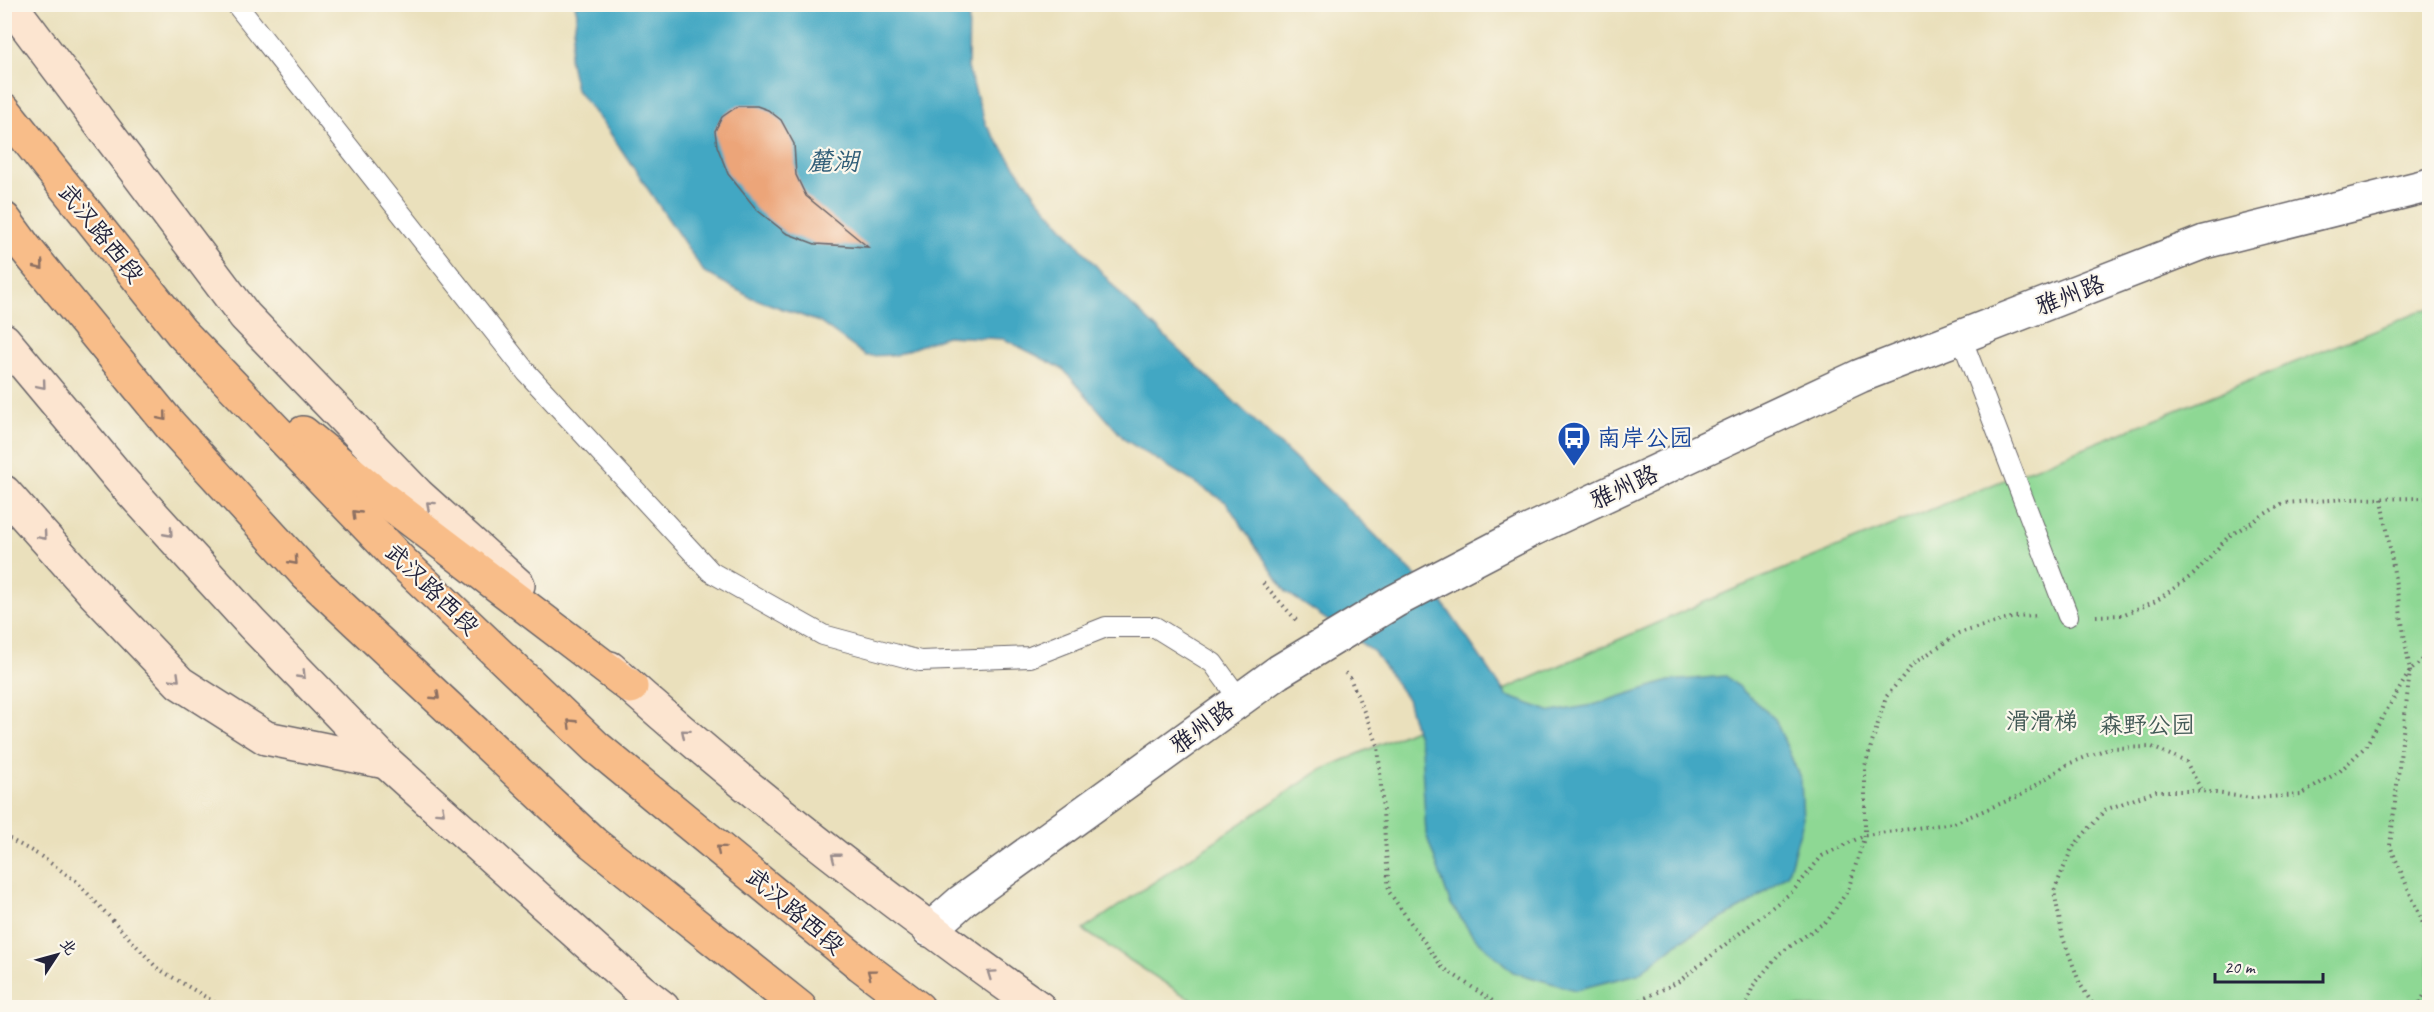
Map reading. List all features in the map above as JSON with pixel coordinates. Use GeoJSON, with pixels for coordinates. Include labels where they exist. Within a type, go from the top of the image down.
{"type":"FeatureCollection","features":[{"type":"Feature","properties":{"kind":"highway","name":"武汉路西段"},"geometry":{"type":"LineString","coordinates":[[4,110],[181,332],[402,562],[596,747],[861,966],[918,1008]]}},
{"type":"Feature","properties":{"kind":"highway"},"geometry":{"type":"LineString","coordinates":[[4,219],[170,425],[307,575],[593,843],[801,1008]]}},
{"type":"Feature","properties":{"kind":"highway"},"geometry":{"type":"LineString","coordinates":[[181,332],[372,490],[631,687]]}},
{"type":"Feature","properties":{"kind":"main road"},"geometry":{"type":"LineString","coordinates":[[10,4],[245,316],[418,495],[631,687],[794,826],[929,930],[1039,1008]]}},
{"type":"Feature","properties":{"kind":"main road"},"geometry":{"type":"LineString","coordinates":[[4,340],[129,489],[252,624],[386,762],[649,1002]]}},
{"type":"Feature","properties":{"kind":"main road"},"geometry":{"type":"LineString","coordinates":[[4,492],[93,593],[180,683],[266,738],[386,762]]}},
{"type":"Feature","properties":{"kind":"street","name":"雅州路"},"geometry":{"type":"LineString","coordinates":[[929,930],[962,901],[1278,672],[1395,601],[1529,531],[1860,376],[2204,242],[2430,185]]}},
{"type":"Feature","properties":{"kind":"lane"},"geometry":{"type":"LineString","coordinates":[[236,4],[527,373],[711,572],[823,634],[920,661],[1030,657],[1106,627],[1155,627],[1213,663],[1240,700]]}},
{"type":"Feature","properties":{"kind":"lane"},"geometry":{"type":"LineString","coordinates":[[1961,337],[2068,616]]}},
{"type":"Feature","properties":{"kind":"path"},"geometry":{"type":"LineString","coordinates":[[1744,1008],[1753,986],[1779,954],[1828,920],[1848,890],[1865,835],[1865,766],[1886,697],[1913,664],[1959,633],[2014,617],[2122,615],[2156,601],[2194,574],[2229,536],[2283,503],[2430,498]]}},
{"type":"Feature","properties":{"kind":"path"},"geometry":{"type":"LineString","coordinates":[[2382,499],[2410,671],[2390,846],[2430,940]]}},
{"type":"Feature","properties":{"kind":"path"},"geometry":{"type":"LineString","coordinates":[[1263,583],[1302,626]]}},
{"type":"Feature","properties":{"kind":"path"},"geometry":{"type":"LineString","coordinates":[[2095,1008],[2080,984],[2063,938],[2054,891],[2072,848],[2105,810],[2156,791],[2202,791],[2251,798],[2301,795],[2340,771],[2365,747],[2410,671],[2430,653]]}},
{"type":"Feature","properties":{"kind":"path"},"geometry":{"type":"LineString","coordinates":[[1342,669],[1350,678],[1378,745],[1389,892],[1442,967],[1503,1008]]}},
{"type":"Feature","properties":{"kind":"path"},"geometry":{"type":"LineString","coordinates":[[1624,1008],[1678,981],[1794,891],[1822,856],[1865,835],[1954,823],[2021,795],[2068,764],[2109,748],[2152,747],[2186,762],[2202,791]]}},
{"type":"Feature","properties":{"kind":"path"},"geometry":{"type":"LineString","coordinates":[[4,836],[39,855],[76,881],[157,968],[224,1008]]}},
{"type":"Feature","properties":{"kind":"path"},"geometry":{"type":"LineString","coordinates":[[2417,1008],[2430,985]]}},
{"type":"Feature","properties":{"kind":"path"},"geometry":{"type":"LineString","coordinates":[[559,1008],[569,1005],[569,1008]]}},
{"type":"Feature","properties":{"kind":"green space","name":"森野公园"},"geometry":{"type":"Polygon","coordinates":[[[2429,308],[2429,1007],[1202,1007],[1083,930],[1319,771],[1732,590],[2429,308]]]}},
{"type":"Feature","properties":{"kind":"water","name":"麓湖"},"geometry":{"type":"Polygon","coordinates":[[[575,5],[969,5],[968,68],[986,125],[1037,197],[1122,296],[1363,523],[1443,603],[1507,696],[1552,712],[1593,705],[1669,681],[1726,676],[1775,719],[1801,780],[1803,821],[1788,873],[1752,902],[1679,942],[1638,974],[1575,990],[1513,972],[1473,936],[1450,903],[1426,834],[1421,748],[1407,699],[1374,652],[1286,592],[1226,502],[1125,440],[1063,369],[1004,339],[946,336],[895,355],[866,356],[819,322],[750,297],[704,272],[606,127],[576,90],[569,58],[577,13],[575,5]]]}},
{"type":"Feature","properties":{"kind":"building"},"geometry":{"type":"Polygon","coordinates":[[[738,106],[757,106],[768,110],[781,120],[794,144],[796,175],[806,196],[868,247],[815,244],[786,233],[757,210],[728,174],[717,146],[715,131],[722,117],[738,106]]]}},
{"type":"Feature","properties":{"kind":"place","name":"南岸公园"},"geometry":{"type":"Point","coordinates":[1574,467]}},
{"type":"Feature","properties":{"kind":"park label","name":"滑滑梯"},"geometry":{"type":"Point","coordinates":[2042,721]}}]}
